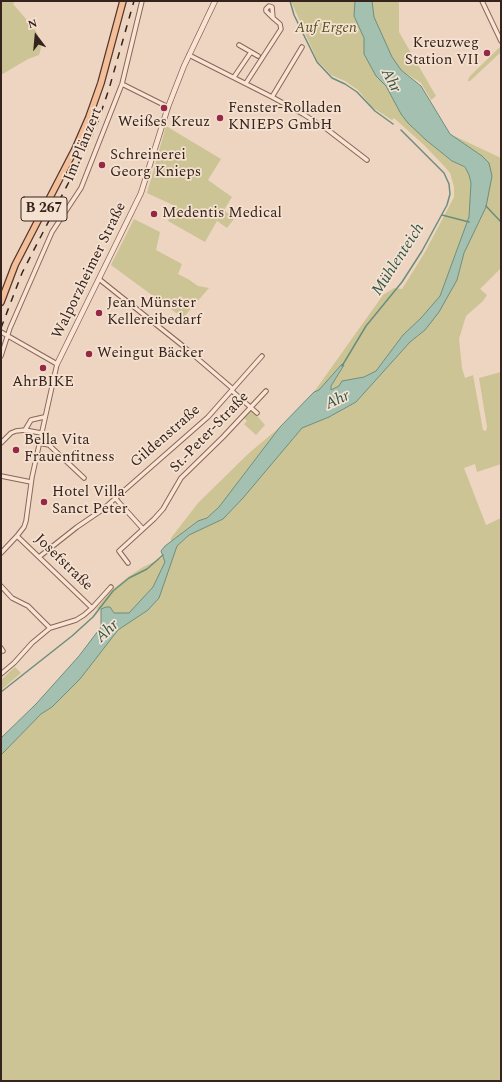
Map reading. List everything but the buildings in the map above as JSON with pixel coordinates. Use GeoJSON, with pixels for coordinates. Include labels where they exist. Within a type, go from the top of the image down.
{"type":"FeatureCollection","features":[{"type":"Feature","properties":{"kind":"main road","name":"B 267"},"geometry":{"type":"LineString","coordinates":[[1,302],[15,265],[75,149],[89,117],[101,83],[123,1]]}},
{"type":"Feature","properties":{"kind":"street","name":"Im Plänzert"},"geometry":{"type":"LineString","coordinates":[[1,356],[9,336],[10,328],[52,232],[81,188],[122,84],[142,1]]}},
{"type":"Feature","properties":{"kind":"street","name":"Walporzheimer Straße"},"geometry":{"type":"LineString","coordinates":[[1,553],[17,536],[24,527],[26,521],[31,482],[44,417],[57,364],[142,193],[168,106],[189,55],[215,1]]}},
{"type":"Feature","properties":{"kind":"street"},"geometry":{"type":"LineString","coordinates":[[482,1],[501,41]]}},
{"type":"Feature","properties":{"kind":"street"},"geometry":{"type":"LineString","coordinates":[[246,83],[281,30],[280,24],[273,18]]}},
{"type":"Feature","properties":{"kind":"street"},"geometry":{"type":"LineString","coordinates":[[239,45],[258,56]]}},
{"type":"Feature","properties":{"kind":"street"},"geometry":{"type":"LineString","coordinates":[[272,96],[302,47]]}},
{"type":"Feature","properties":{"kind":"street"},"geometry":{"type":"LineString","coordinates":[[234,77],[251,52]]}},
{"type":"Feature","properties":{"kind":"street"},"geometry":{"type":"LineString","coordinates":[[189,55],[272,96],[328,130],[367,160]]}},
{"type":"Feature","properties":{"kind":"street"},"geometry":{"type":"LineString","coordinates":[[122,84],[168,106]]}},
{"type":"Feature","properties":{"kind":"street"},"geometry":{"type":"LineString","coordinates":[[99,279],[183,346],[257,414]]}},
{"type":"Feature","properties":{"kind":"street"},"geometry":{"type":"LineString","coordinates":[[1,332],[57,364]]}},
{"type":"Feature","properties":{"kind":"street","name":"Gildenstraße"},"geometry":{"type":"LineString","coordinates":[[38,557],[102,510],[208,417],[262,356]]}},
{"type":"Feature","properties":{"kind":"street","name":"St.-Peter-Straße"},"geometry":{"type":"LineString","coordinates":[[128,563],[119,551],[162,509],[181,478],[266,391]]}},
{"type":"Feature","properties":{"kind":"street"},"geometry":{"type":"LineString","coordinates":[[25,430],[31,420],[44,417]]}},
{"type":"Feature","properties":{"kind":"street"},"geometry":{"type":"LineString","coordinates":[[1,443],[16,430],[41,433]]}},
{"type":"Feature","properties":{"kind":"street"},"geometry":{"type":"LineString","coordinates":[[39,443],[49,445],[84,478]]}},
{"type":"Feature","properties":{"kind":"street"},"geometry":{"type":"LineString","coordinates":[[1,476],[31,482]]}},
{"type":"Feature","properties":{"kind":"street"},"geometry":{"type":"LineString","coordinates":[[115,498],[143,529]]}},
{"type":"Feature","properties":{"kind":"street","name":"Josefstraße"},"geometry":{"type":"LineString","coordinates":[[17,536],[91,607]]}},
{"type":"Feature","properties":{"kind":"street"},"geometry":{"type":"LineString","coordinates":[[1,586],[12,598],[28,606],[50,628]]}},
{"type":"Feature","properties":{"kind":"street"},"geometry":{"type":"LineString","coordinates":[[1,674],[22,656],[32,643],[50,628],[76,620],[111,587]]}},
{"type":"Feature","properties":{"kind":"green space"},"geometry":{"type":"Polygon","coordinates":[[[1,1],[15,1],[13,4],[37,33],[41,48],[39,55],[28,59],[1,75],[1,1]]]}},
{"type":"Feature","properties":{"kind":"green space","name":"Auf Ergen"},"geometry":{"type":"Polygon","coordinates":[[[291,1],[355,1],[354,16],[364,38],[364,54],[376,76],[386,86],[401,114],[426,140],[452,161],[467,169],[471,183],[469,217],[440,296],[421,318],[403,335],[376,371],[364,377],[342,381],[339,386],[330,390],[344,365],[342,364],[319,390],[314,392],[383,295],[394,288],[402,289],[425,252],[454,197],[454,187],[450,173],[424,145],[394,118],[392,120],[372,107],[358,90],[345,81],[331,75],[317,60],[291,1]]]}},
{"type":"Feature","properties":{"kind":"green space"},"geometry":{"type":"Polygon","coordinates":[[[372,1],[399,1],[399,32],[436,96],[431,100],[421,83],[401,70],[392,57],[374,17],[372,1]]]}},
{"type":"Feature","properties":{"kind":"green space"},"geometry":{"type":"Polygon","coordinates":[[[501,46],[501,52],[470,81],[468,81],[470,76],[501,46]]]}},
{"type":"Feature","properties":{"kind":"green space"},"geometry":{"type":"Polygon","coordinates":[[[166,126],[221,159],[208,180],[232,197],[224,210],[234,219],[227,228],[217,221],[205,242],[168,221],[175,206],[147,193],[166,126]]]}},
{"type":"Feature","properties":{"kind":"green space"},"geometry":{"type":"Polygon","coordinates":[[[450,134],[501,158],[501,268],[480,289],[487,295],[483,301],[466,316],[459,339],[462,368],[465,378],[473,375],[483,430],[486,431],[487,427],[479,378],[501,372],[501,464],[477,472],[475,464],[464,468],[486,525],[501,518],[501,1081],[1,1081],[1,755],[41,714],[52,707],[80,679],[118,630],[148,610],[159,598],[177,546],[189,535],[223,519],[243,498],[302,428],[329,417],[356,402],[410,342],[425,330],[457,280],[464,253],[482,216],[489,163],[482,156],[450,134]]]}},
{"type":"Feature","properties":{"kind":"green space"},"geometry":{"type":"Polygon","coordinates":[[[134,219],[160,232],[156,250],[182,264],[178,274],[198,286],[209,288],[183,318],[111,265],[134,219]]]}},
{"type":"Feature","properties":{"kind":"green space"},"geometry":{"type":"Polygon","coordinates":[[[251,409],[265,425],[256,435],[244,424],[247,421],[243,417],[251,409]]]}},
{"type":"Feature","properties":{"kind":"green space"},"geometry":{"type":"Polygon","coordinates":[[[280,427],[219,507],[207,518],[198,521],[171,541],[171,538],[198,503],[249,453],[280,427]]]}},
{"type":"Feature","properties":{"kind":"green space"},"geometry":{"type":"Polygon","coordinates":[[[164,557],[165,562],[153,587],[129,613],[114,613],[110,607],[96,609],[112,590],[128,577],[143,567],[164,557]]]}},
{"type":"Feature","properties":{"kind":"green space"},"geometry":{"type":"Polygon","coordinates":[[[15,667],[21,673],[1,690],[1,680],[15,667]]]}},
{"type":"Feature","properties":{"kind":"water","name":"Ahr"},"geometry":{"type":"Polygon","coordinates":[[[355,1],[372,1],[374,17],[392,57],[401,70],[421,86],[450,134],[482,156],[489,163],[492,176],[486,207],[464,253],[457,280],[439,312],[425,330],[410,342],[356,402],[329,417],[302,428],[243,498],[223,519],[189,535],[177,546],[159,598],[148,610],[118,630],[80,679],[52,707],[41,714],[1,755],[1,738],[36,704],[79,656],[101,627],[101,609],[110,607],[114,613],[129,613],[153,587],[165,562],[161,551],[165,546],[198,521],[207,518],[219,507],[280,427],[314,392],[319,390],[342,364],[344,365],[331,386],[331,390],[339,386],[342,381],[364,377],[376,371],[403,335],[421,318],[440,296],[469,217],[471,183],[469,175],[465,167],[452,161],[408,123],[401,114],[386,86],[376,76],[364,54],[364,38],[354,16],[355,1]]]}},
{"type":"Feature","properties":{"kind":"waterway","name":"Mühlenteich"},"geometry":{"type":"LineString","coordinates":[[290,1],[294,15],[317,62],[332,78],[357,92],[375,111],[393,124]]}},
{"type":"Feature","properties":{"kind":"waterway","name":"Mühlenteich"},"geometry":{"type":"LineString","coordinates":[[342,366],[366,326],[402,282],[422,251],[447,205],[450,194],[449,184],[444,173],[401,130]]}},
{"type":"Feature","properties":{"kind":"waterway"},"geometry":{"type":"LineString","coordinates":[[486,206],[501,222]]}},
{"type":"Feature","properties":{"kind":"waterway"},"geometry":{"type":"LineString","coordinates":[[442,215],[469,222]]}},
{"type":"Feature","properties":{"kind":"waterway"},"geometry":{"type":"LineString","coordinates":[[1,692],[72,636],[93,617],[113,591],[129,578],[147,569],[163,555]]}},
{"type":"Feature","properties":{"kind":"railway"},"geometry":{"type":"LineString","coordinates":[[1,328],[22,273],[88,145],[98,121],[109,89],[134,1]]}},
{"type":"Feature","properties":{"kind":"place","name":"Kreuzweg Station VII"},"geometry":{"type":"Point","coordinates":[487,53]}},
{"type":"Feature","properties":{"kind":"place","name":"Weißes Kreuz"},"geometry":{"type":"Point","coordinates":[164,108]}},
{"type":"Feature","properties":{"kind":"place","name":"Fenster-Rolladen KNIEPS GmbH"},"geometry":{"type":"Point","coordinates":[220,118]}},
{"type":"Feature","properties":{"kind":"place","name":"Schreinerei Georg Knieps"},"geometry":{"type":"Point","coordinates":[102,165]}},
{"type":"Feature","properties":{"kind":"place","name":"Medentis Medical"},"geometry":{"type":"Point","coordinates":[154,214]}},
{"type":"Feature","properties":{"kind":"place","name":"Jean Münster Kellereibedarf"},"geometry":{"type":"Point","coordinates":[99,313]}},
{"type":"Feature","properties":{"kind":"place","name":"Weingut Bäcker"},"geometry":{"type":"Point","coordinates":[89,354]}},
{"type":"Feature","properties":{"kind":"place","name":"AhrBIKE"},"geometry":{"type":"Point","coordinates":[43,368]}},
{"type":"Feature","properties":{"kind":"place","name":"Bella Vita Frauenfitness"},"geometry":{"type":"Point","coordinates":[16,450]}},
{"type":"Feature","properties":{"kind":"place","name":"Hotel Villa Sanct Peter"},"geometry":{"type":"Point","coordinates":[44,502]}}]}
